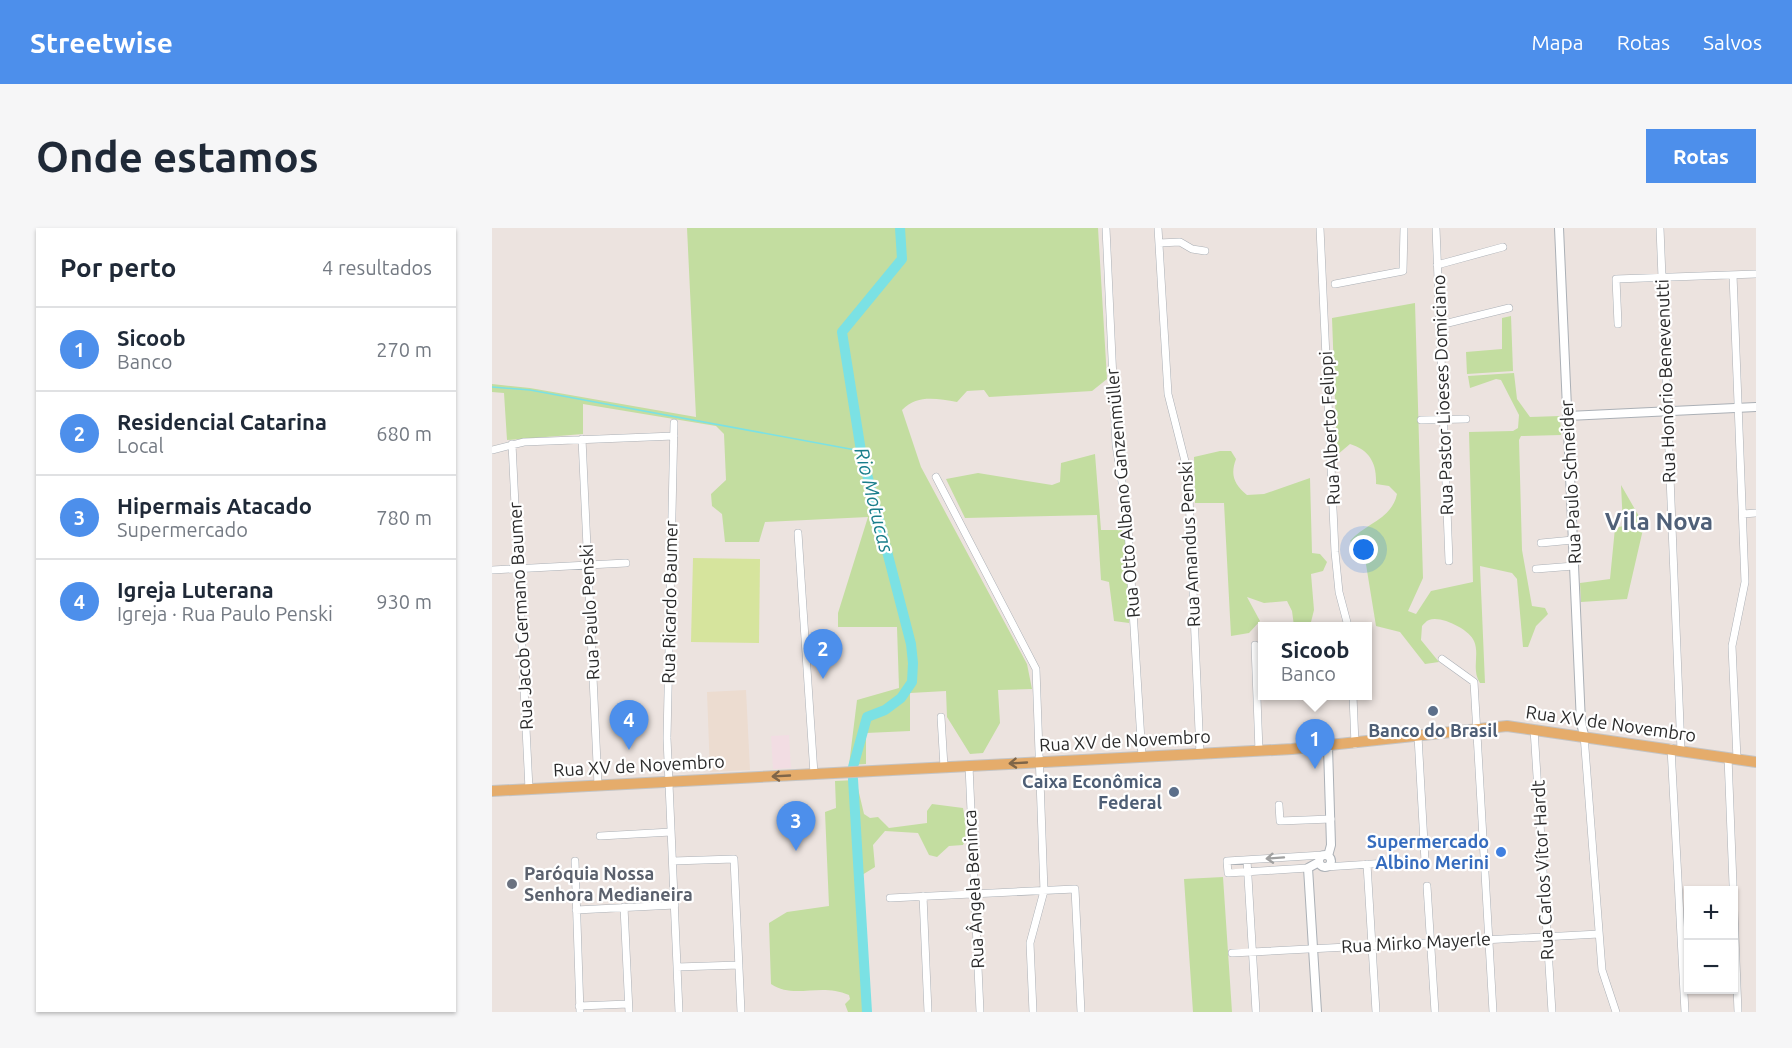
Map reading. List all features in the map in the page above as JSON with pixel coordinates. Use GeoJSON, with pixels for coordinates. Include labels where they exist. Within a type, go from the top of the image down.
{"type":"FeatureCollection","features":[{"type":"Feature","properties":{"kind":"main road","name":"Rua XV de Novembro"},"geometry":{"type":"LineString","coordinates":[[492,790],[1328,747],[1498,726],[1584,735],[1756,762]]}},
{"type":"Feature","properties":{"kind":"street","name":"Rua Otto Albano Ganzenmüller"},"geometry":{"type":"LineString","coordinates":[[1106,228],[1116,445],[1127,513],[1142,757]]}},
{"type":"Feature","properties":{"kind":"street","name":"Rua Amandus Penski"},"geometry":{"type":"LineString","coordinates":[[1158,228],[1168,394],[1185,451],[1188,473],[1200,754]]}},
{"type":"Feature","properties":{"kind":"street","name":"Rua Alberto Felippi"},"geometry":{"type":"LineString","coordinates":[[1320,228],[1335,552],[1339,592],[1347,622]]}},
{"type":"Feature","properties":{"kind":"street"},"geometry":{"type":"LineString","coordinates":[[1335,284],[1403,271],[1404,228]]}},
{"type":"Feature","properties":{"kind":"street","name":"Rua Pastor Lioeses Domiciano"},"geometry":{"type":"LineString","coordinates":[[1436,228],[1449,561]]}},
{"type":"Feature","properties":{"kind":"street","name":"Rua Paulo Schneider"},"geometry":{"type":"LineString","coordinates":[[1559,228],[1581,723],[1584,735]]}},
{"type":"Feature","properties":{"kind":"street","name":"Rua Honório Benevenutti"},"geometry":{"type":"LineString","coordinates":[[1660,228],[1668,411],[1685,1012]]}},
{"type":"Feature","properties":{"kind":"street"},"geometry":{"type":"LineString","coordinates":[[1159,243],[1180,242],[1192,249],[1205,251]]}},
{"type":"Feature","properties":{"kind":"street"},"geometry":{"type":"LineString","coordinates":[[1437,265],[1503,247]]}},
{"type":"Feature","properties":{"kind":"street"},"geometry":{"type":"LineString","coordinates":[[1618,324],[1616,279],[1756,274]]}},
{"type":"Feature","properties":{"kind":"street"},"geometry":{"type":"LineString","coordinates":[[1733,275],[1746,582],[1732,652],[1738,1012]]}},
{"type":"Feature","properties":{"kind":"street"},"geometry":{"type":"LineString","coordinates":[[1440,326],[1509,308]]}},
{"type":"Feature","properties":{"kind":"street"},"geometry":{"type":"LineString","coordinates":[[1568,416],[1756,407]]}},
{"type":"Feature","properties":{"kind":"street"},"geometry":{"type":"LineString","coordinates":[[1421,420],[1466,418]]}},
{"type":"Feature","properties":{"kind":"street","name":"Rua Ricardo Baumer"},"geometry":{"type":"LineString","coordinates":[[674,423],[667,738],[679,1012]]}},
{"type":"Feature","properties":{"kind":"street"},"geometry":{"type":"LineString","coordinates":[[492,450],[512,444],[674,436]]}},
{"type":"Feature","properties":{"kind":"street","name":"Rua Paulo Penski"},"geometry":{"type":"LineString","coordinates":[[582,439],[598,785]]}},
{"type":"Feature","properties":{"kind":"street","name":"Rua Jacob Germano Baumer"},"geometry":{"type":"LineString","coordinates":[[512,444],[529,789]]}},
{"type":"Feature","properties":{"kind":"street"},"geometry":{"type":"LineString","coordinates":[[936,477],[1035,664],[1044,891],[1030,943],[1033,1012]]}},
{"type":"Feature","properties":{"kind":"street"},"geometry":{"type":"LineString","coordinates":[[1743,514],[1756,513]]}},
{"type":"Feature","properties":{"kind":"street"},"geometry":{"type":"LineString","coordinates":[[798,533],[814,774]]}},
{"type":"Feature","properties":{"kind":"street"},"geometry":{"type":"LineString","coordinates":[[1541,543],[1573,540]]}},
{"type":"Feature","properties":{"kind":"street"},"geometry":{"type":"LineString","coordinates":[[492,570],[626,563]]}},
{"type":"Feature","properties":{"kind":"street"},"geometry":{"type":"LineString","coordinates":[[1536,569],[1574,566]]}},
{"type":"Feature","properties":{"kind":"street"},"geometry":{"type":"LineString","coordinates":[[1255,645],[1259,751]]}},
{"type":"Feature","properties":{"kind":"street"},"geometry":{"type":"LineString","coordinates":[[1443,659],[1474,682],[1493,1012]]}},
{"type":"Feature","properties":{"kind":"street"},"geometry":{"type":"LineString","coordinates":[[1353,700],[1355,744]]}},
{"type":"Feature","properties":{"kind":"street"},"geometry":{"type":"LineString","coordinates":[[941,717],[944,767]]}},
{"type":"Feature","properties":{"kind":"street","name":"Rua Carlos Vítor Hardt"},"geometry":{"type":"LineString","coordinates":[[1534,729],[1552,1012]]}},
{"type":"Feature","properties":{"kind":"street"},"geometry":{"type":"LineString","coordinates":[[1584,735],[1603,975],[1616,1012]]}},
{"type":"Feature","properties":{"kind":"street"},"geometry":{"type":"LineString","coordinates":[[1418,736],[1425,861]]}},
{"type":"Feature","properties":{"kind":"street"},"geometry":{"type":"LineString","coordinates":[[1328,747],[1331,845],[1324,860],[1308,868],[1228,873],[1227,861],[1324,860],[1367,864],[1403,862]]}},
{"type":"Feature","properties":{"kind":"street","name":"Rua Ângela Beninca"},"geometry":{"type":"LineString","coordinates":[[969,766],[980,1012]]}},
{"type":"Feature","properties":{"kind":"street"},"geometry":{"type":"LineString","coordinates":[[1279,805],[1280,821],[1330,819]]}},
{"type":"Feature","properties":{"kind":"street"},"geometry":{"type":"LineString","coordinates":[[600,836],[671,832]]}},
{"type":"Feature","properties":{"kind":"street"},"geometry":{"type":"LineString","coordinates":[[673,861],[734,859],[741,1012]]}},
{"type":"Feature","properties":{"kind":"street"},"geometry":{"type":"LineString","coordinates":[[1247,860],[1256,1012]]}},
{"type":"Feature","properties":{"kind":"street"},"geometry":{"type":"LineString","coordinates":[[575,861],[580,1009],[628,1008],[624,908]]}},
{"type":"Feature","properties":{"kind":"street"},"geometry":{"type":"LineString","coordinates":[[1367,864],[1376,1012]]}},
{"type":"Feature","properties":{"kind":"street"},"geometry":{"type":"LineString","coordinates":[[1308,868],[1317,1012]]}},
{"type":"Feature","properties":{"kind":"street"},"geometry":{"type":"LineString","coordinates":[[1427,886],[1435,1012]]}},
{"type":"Feature","properties":{"kind":"street"},"geometry":{"type":"LineString","coordinates":[[890,898],[1075,889],[1081,1012]]}},
{"type":"Feature","properties":{"kind":"street"},"geometry":{"type":"LineString","coordinates":[[923,896],[928,1012]]}},
{"type":"Feature","properties":{"kind":"street"},"geometry":{"type":"LineString","coordinates":[[576,910],[675,905]]}},
{"type":"Feature","properties":{"kind":"street","name":"Rua Mirko Mayerle"},"geometry":{"type":"LineString","coordinates":[[1232,953],[1599,934]]}},
{"type":"Feature","properties":{"kind":"street"},"geometry":{"type":"LineString","coordinates":[[677,967],[739,965]]}},
{"type":"Feature","properties":{"kind":"shaded area"},"geometry":{"type":"Polygon","coordinates":[[[746,690],[750,770],[710,772],[707,692],[746,690]]]}},
{"type":"Feature","properties":{"kind":"shaded area"},"geometry":{"type":"Polygon","coordinates":[[[789,735],[791,768],[773,769],[771,736],[789,735]]]}},
{"type":"Feature","properties":{"kind":"green space"},"geometry":{"type":"Polygon","coordinates":[[[687,228],[1098,228],[1107,379],[1092,391],[989,397],[984,390],[967,391],[957,402],[921,400],[902,410],[921,467],[1027,664],[1032,689],[998,690],[1000,723],[983,753],[970,754],[947,717],[946,691],[910,693],[910,731],[866,733],[866,764],[849,765],[857,700],[899,688],[897,627],[838,627],[838,613],[868,517],[765,522],[759,542],[725,542],[722,514],[712,506],[711,494],[726,480],[724,434],[716,426],[583,404],[583,434],[507,440],[504,393],[492,392],[492,384],[530,388],[696,417],[687,228]]]}},
{"type":"Feature","properties":{"kind":"green space"},"geometry":{"type":"Polygon","coordinates":[[[1415,303],[1423,578],[1408,611],[1416,614],[1431,591],[1473,582],[1469,432],[1513,431],[1518,428],[1519,415],[1501,380],[1496,379],[1470,388],[1468,376],[1514,373],[1517,399],[1530,417],[1560,416],[1561,435],[1521,436],[1519,440],[1522,550],[1532,606],[1545,608],[1548,614],[1536,626],[1528,647],[1523,647],[1517,579],[1512,573],[1480,566],[1485,683],[1480,683],[1477,678],[1474,641],[1467,632],[1454,624],[1434,619],[1428,620],[1422,626],[1421,640],[1439,662],[1425,664],[1400,632],[1376,626],[1364,552],[1350,541],[1390,509],[1397,494],[1389,486],[1376,484],[1373,464],[1363,450],[1350,444],[1337,455],[1332,318],[1415,303]]]}},
{"type":"Feature","properties":{"kind":"green space"},"geometry":{"type":"Polygon","coordinates":[[[1511,316],[1513,371],[1467,374],[1466,352],[1502,349],[1502,318],[1511,316]]]}},
{"type":"Feature","properties":{"kind":"green space"},"geometry":{"type":"Polygon","coordinates":[[[1231,451],[1236,459],[1233,470],[1234,479],[1247,495],[1264,494],[1310,478],[1312,553],[1320,554],[1327,562],[1323,571],[1311,574],[1314,610],[1311,622],[1293,622],[1292,611],[1287,601],[1264,603],[1247,597],[1260,621],[1249,633],[1231,636],[1224,503],[1195,503],[1194,457],[1231,451]]]}},
{"type":"Feature","properties":{"kind":"green space"},"geometry":{"type":"Polygon","coordinates":[[[1095,454],[1101,530],[1122,530],[1125,535],[1129,623],[1114,621],[1109,582],[1101,580],[1097,515],[965,518],[946,479],[978,473],[1052,485],[1060,482],[1061,463],[1095,454]]]}},
{"type":"Feature","properties":{"kind":"green space"},"geometry":{"type":"Polygon","coordinates":[[[1621,485],[1644,525],[1627,599],[1581,602],[1580,583],[1610,579],[1615,528],[1623,526],[1621,485]]]}},
{"type":"Feature","properties":{"kind":"green space"},"geometry":{"type":"Polygon","coordinates":[[[693,558],[760,559],[759,643],[691,642],[693,558]]]}},
{"type":"Feature","properties":{"kind":"green space"},"geometry":{"type":"Polygon","coordinates":[[[856,780],[864,814],[870,818],[878,817],[889,828],[927,823],[927,811],[932,804],[963,808],[966,827],[963,845],[949,846],[937,857],[929,855],[918,833],[885,831],[873,845],[875,867],[862,875],[870,1012],[848,1012],[845,1004],[850,999],[849,995],[838,991],[789,991],[771,984],[769,923],[787,912],[829,906],[825,812],[836,808],[835,781],[856,780]]]}},
{"type":"Feature","properties":{"kind":"green space"},"geometry":{"type":"Polygon","coordinates":[[[1223,877],[1232,1012],[1193,1012],[1184,879],[1223,877]]]}},
{"type":"Feature","properties":{"kind":"waterway","name":"Rio Motucas"},"geometry":{"type":"LineString","coordinates":[[853,767],[867,717],[885,710],[901,698],[912,682],[911,644],[861,451],[842,332],[902,259],[900,228]]}},
{"type":"Feature","properties":{"kind":"waterway"},"geometry":{"type":"LineString","coordinates":[[492,387],[530,390],[861,451]]}},
{"type":"Feature","properties":{"kind":"waterway","name":"Rio Motucas"},"geometry":{"type":"LineString","coordinates":[[853,779],[867,1012]]}},
{"type":"Feature","properties":{"kind":"place","name":"Residencial Catarina"},"geometry":{"type":"Point","coordinates":[823,679]}},
{"type":"Feature","properties":{"kind":"place","name":"Banco do Brasil"},"geometry":{"type":"Point","coordinates":[1433,711]}},
{"type":"Feature","properties":{"kind":"place","name":"Igreja Luterana"},"geometry":{"type":"Point","coordinates":[629,750]}},
{"type":"Feature","properties":{"kind":"place","name":"Sicoob"},"geometry":{"type":"Point","coordinates":[1315,769]}},
{"type":"Feature","properties":{"kind":"place","name":"Caixa Econômica Federal"},"geometry":{"type":"Point","coordinates":[1174,792]}},
{"type":"Feature","properties":{"kind":"place","name":"Hipermais Atacado"},"geometry":{"type":"Point","coordinates":[796,851]}},
{"type":"Feature","properties":{"kind":"place","name":"Supermercado Albino Merini"},"geometry":{"type":"Point","coordinates":[1501,852]}},
{"type":"Feature","properties":{"kind":"place","name":"Paróquia Nossa Senhora Medianeira"},"geometry":{"type":"Point","coordinates":[512,884]}},
{"type":"Feature","properties":{"kind":"district","name":"Vila Nova"},"geometry":{"type":"Point","coordinates":[1659,522]}}]}
